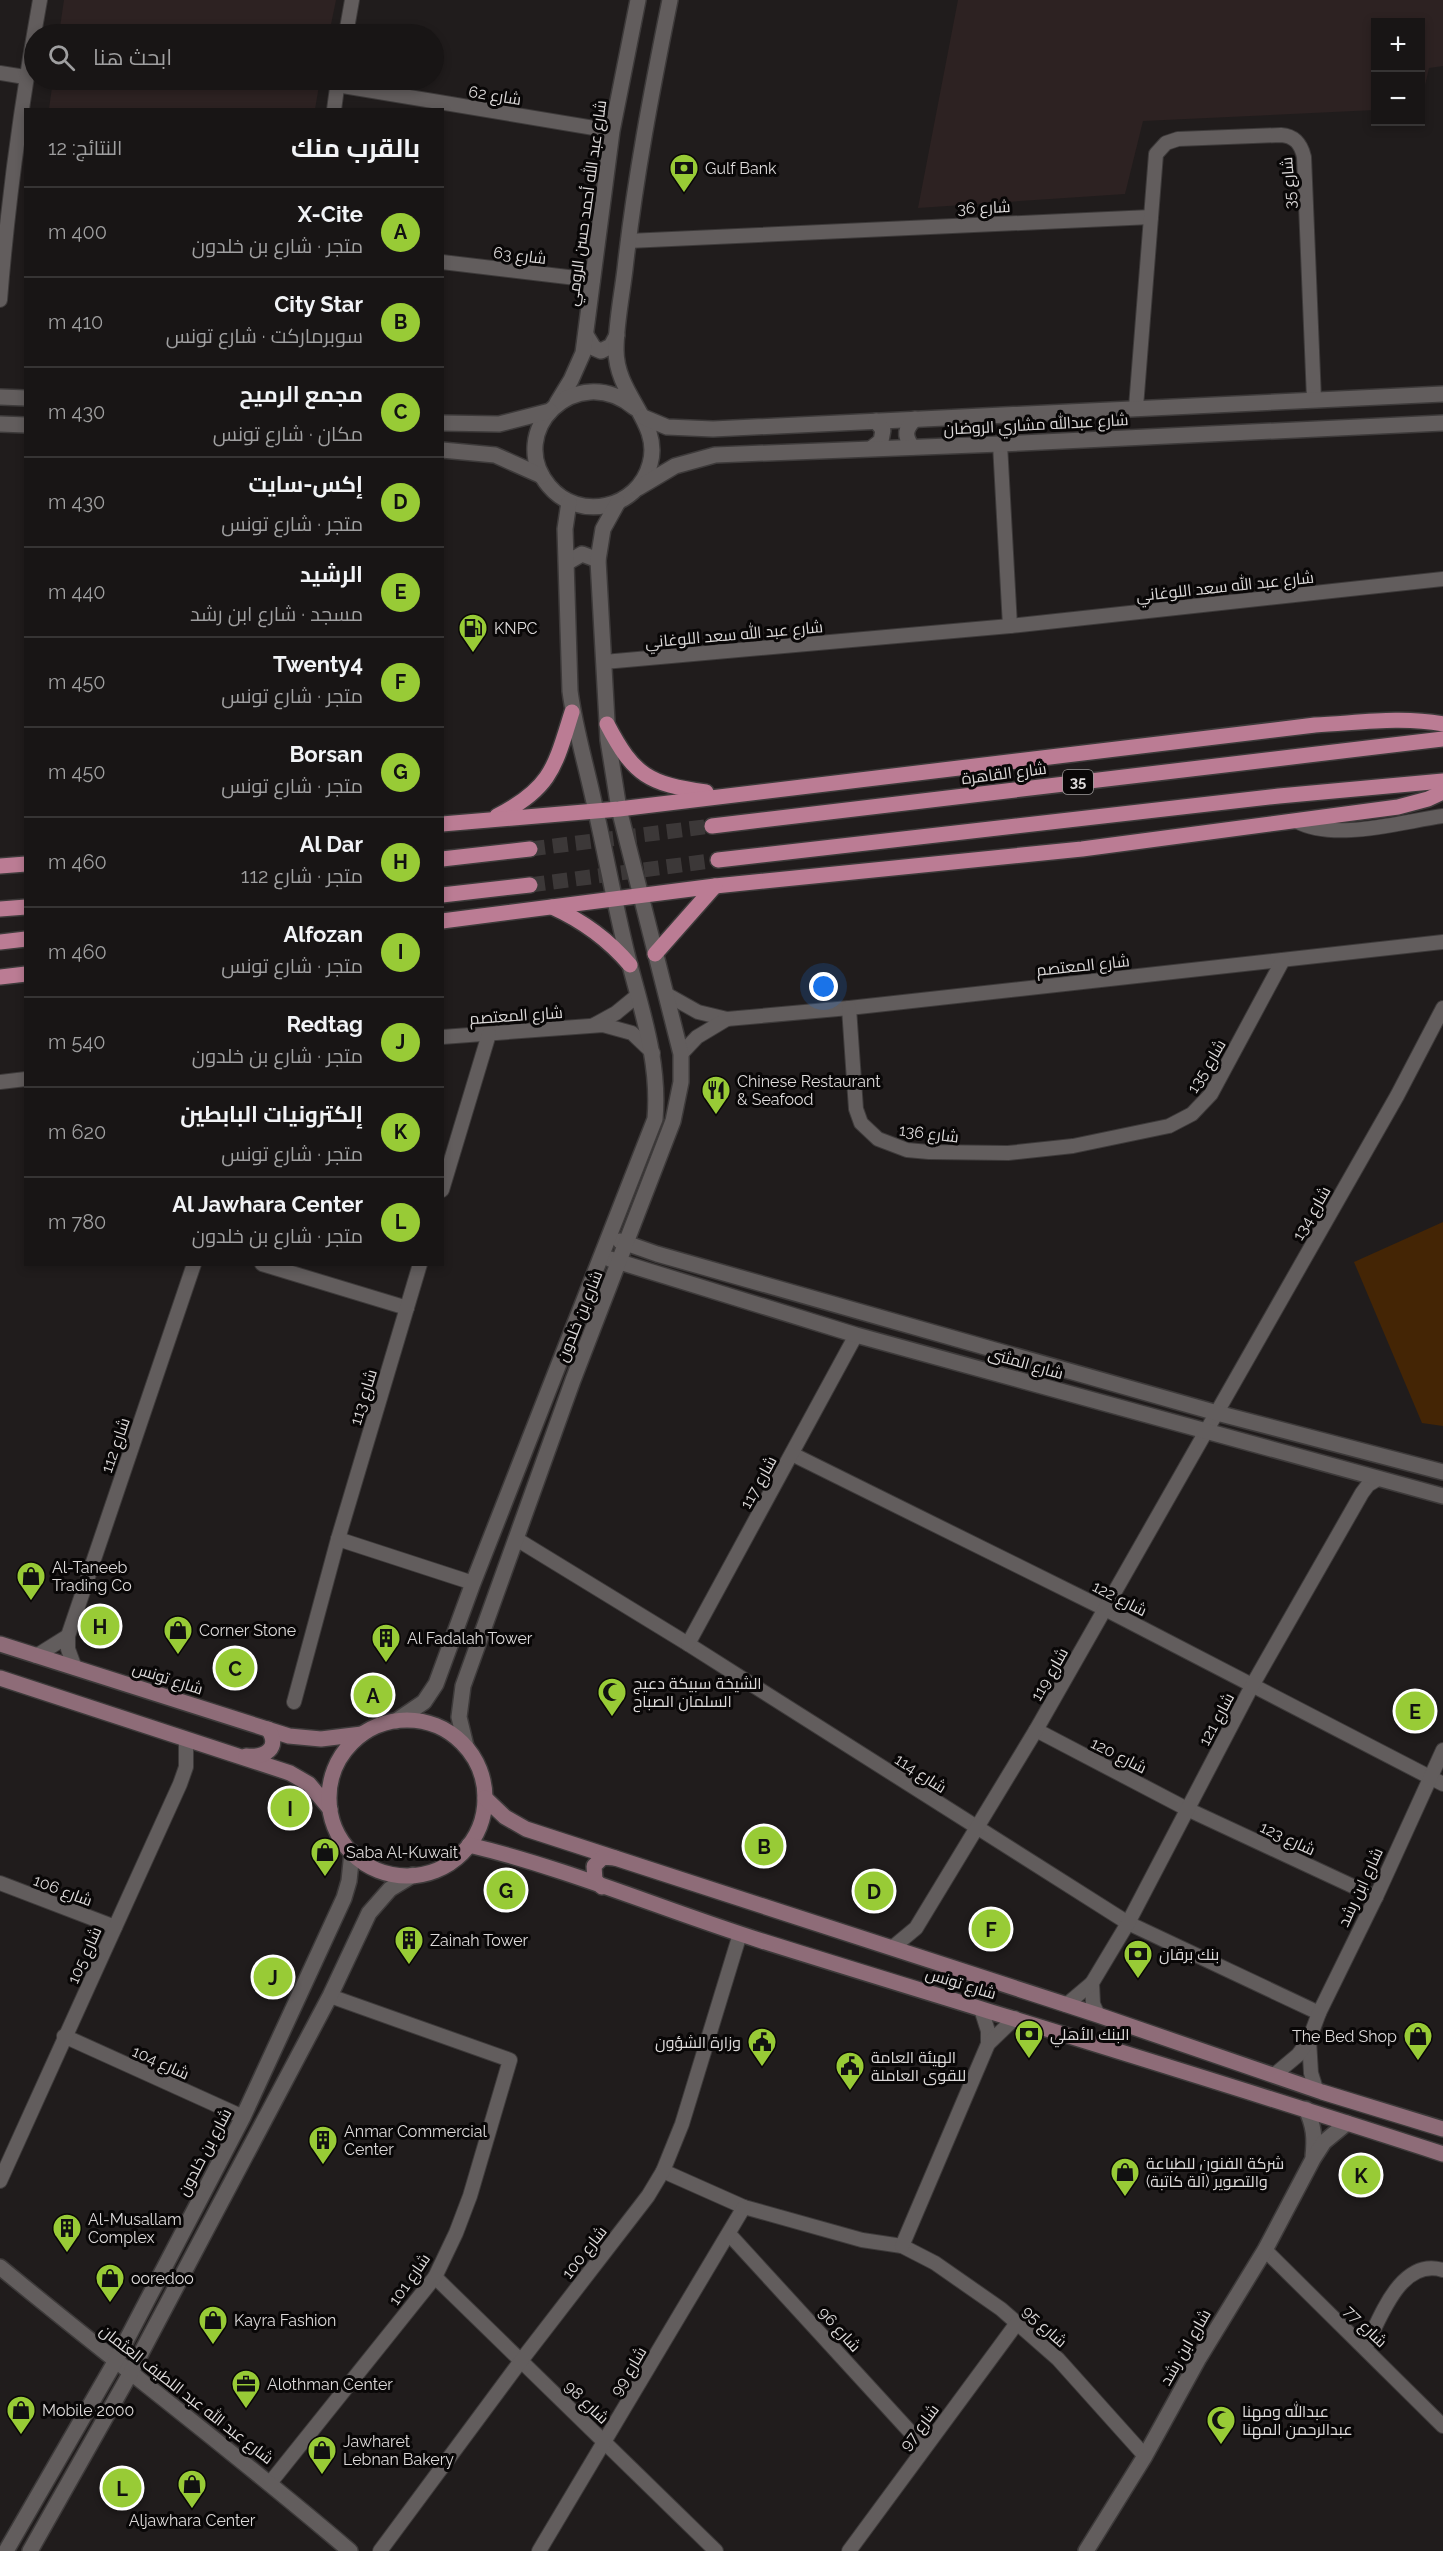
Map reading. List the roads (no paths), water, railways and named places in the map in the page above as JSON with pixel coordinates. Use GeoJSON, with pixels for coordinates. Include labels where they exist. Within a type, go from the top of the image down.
{"type":"FeatureCollection","features":[{"type":"Feature","properties":{"kind":"main road"},"geometry":{"type":"LineString","coordinates":[[490,820],[516,806],[545,783],[560,753],[572,712]]}},
{"type":"Feature","properties":{"kind":"main road"},"geometry":{"type":"LineString","coordinates":[[444,824],[619,809],[1315,725],[1377,720],[1412,720],[1443,724]]}},
{"type":"Feature","properties":{"kind":"main road"},"geometry":{"type":"LineString","coordinates":[[607,724],[622,753],[649,779],[678,788],[723,795]]}},
{"type":"Feature","properties":{"kind":"main road","name":"شارع القاهرة"},"geometry":{"type":"LineString","coordinates":[[712,826],[1443,739]]}},
{"type":"Feature","properties":{"kind":"main road","name":"35"},"geometry":{"type":"LineString","coordinates":[[718,860],[1268,798],[1443,781]]}},
{"type":"Feature","properties":{"kind":"main road"},"geometry":{"type":"LineString","coordinates":[[444,921],[715,886],[1082,849],[1398,807],[1428,799],[1443,792]]}},
{"type":"Feature","properties":{"kind":"main road"},"geometry":{"type":"LineString","coordinates":[[444,859],[530,849]]}},
{"type":"Feature","properties":{"kind":"main road"},"geometry":{"type":"LineString","coordinates":[[0,866],[24,864]]}},
{"type":"Feature","properties":{"kind":"main road"},"geometry":{"type":"LineString","coordinates":[[444,894],[530,885]]}},
{"type":"Feature","properties":{"kind":"main road"},"geometry":{"type":"LineString","coordinates":[[655,954],[715,886]]}},
{"type":"Feature","properties":{"kind":"main road"},"geometry":{"type":"LineString","coordinates":[[0,909],[24,906]]}},
{"type":"Feature","properties":{"kind":"main road"},"geometry":{"type":"LineString","coordinates":[[552,907],[591,928],[630,965]]}},
{"type":"Feature","properties":{"kind":"main road"},"geometry":{"type":"LineString","coordinates":[[0,942],[24,939]]}},
{"type":"Feature","properties":{"kind":"main road"},"geometry":{"type":"LineString","coordinates":[[0,977],[24,974]]}},
{"type":"Feature","properties":{"kind":"main road","name":"شارع تونس"},"geometry":{"type":"LineString","coordinates":[[0,1644],[289,1736],[335,1738],[362,1734]]}},
{"type":"Feature","properties":{"kind":"main road"},"geometry":{"type":"LineString","coordinates":[[0,1678],[300,1777],[318,1792],[330,1809],[339,1836],[352,1852],[370,1866],[384,1872],[413,1875],[444,1866],[458,1857],[469,1845],[481,1822],[485,1798],[481,1771],[466,1746],[454,1736],[434,1725],[412,1720],[396,1721],[362,1734],[352,1744],[336,1767],[330,1795],[330,1809]]}},
{"type":"Feature","properties":{"kind":"main road"},"geometry":{"type":"LineString","coordinates":[[237,1756],[258,1758],[268,1753],[273,1747],[273,1739],[268,1729]]}},
{"type":"Feature","properties":{"kind":"main road","name":"شارع تونس"},"geometry":{"type":"LineString","coordinates":[[485,1798],[505,1817],[526,1829],[1098,2015],[1316,2090],[1443,2129]]}},
{"type":"Feature","properties":{"kind":"main road","name":"شارع تونس"},"geometry":{"type":"LineString","coordinates":[[469,1845],[530,1861],[740,1934],[1306,2109],[1443,2154]]}},
{"type":"Feature","properties":{"kind":"main road"},"geometry":{"type":"LineString","coordinates":[[602,1887],[595,1880],[593,1873],[597,1861],[603,1857],[621,1859]]}},
{"type":"Feature","properties":{"kind":"street"},"geometry":{"type":"LineString","coordinates":[[36,24],[40,0]]}},
{"type":"Feature","properties":{"kind":"street"},"geometry":{"type":"LineString","coordinates":[[348,24],[352,0]]}},
{"type":"Feature","properties":{"kind":"street","name":"شارع عبد الله أحمد حسن الرومي"},"geometry":{"type":"LineString","coordinates":[[552,409],[576,370],[586,335],[612,131],[638,0]]}},
{"type":"Feature","properties":{"kind":"street"},"geometry":{"type":"LineString","coordinates":[[444,450],[465,451],[506,459],[542,476],[558,495],[568,502],[593,507],[618,502],[638,488],[650,466],[652,440],[619,370],[616,351],[628,241],[644,131],[670,0]]}},
{"type":"Feature","properties":{"kind":"street"},"geometry":{"type":"LineString","coordinates":[[0,73],[24,77]]}},
{"type":"Feature","properties":{"kind":"street"},"geometry":{"type":"LineString","coordinates":[[0,300],[3,236],[24,90]]}},
{"type":"Feature","properties":{"kind":"street"},"geometry":{"type":"LineString","coordinates":[[334,108],[337,90]]}},
{"type":"Feature","properties":{"kind":"street","name":"شارع 62"},"geometry":{"type":"LineString","coordinates":[[383,90],[612,131]]}},
{"type":"Feature","properties":{"kind":"street","name":"شارع 35"},"geometry":{"type":"LineString","coordinates":[[1151,217],[1156,154],[1170,141],[1281,135],[1291,136],[1298,142],[1304,157],[1314,399]]}},
{"type":"Feature","properties":{"kind":"street"},"geometry":{"type":"LineString","coordinates":[[1136,407],[1151,217]]}},
{"type":"Feature","properties":{"kind":"street","name":"شارع 36"},"geometry":{"type":"LineString","coordinates":[[628,241],[1151,217]]}},
{"type":"Feature","properties":{"kind":"street","name":"شارع 63"},"geometry":{"type":"LineString","coordinates":[[444,262],[594,280]]}},
{"type":"Feature","properties":{"kind":"street"},"geometry":{"type":"LineString","coordinates":[[586,335],[598,351],[612,346],[618,335]]}},
{"type":"Feature","properties":{"kind":"street"},"geometry":{"type":"LineString","coordinates":[[444,423],[473,425],[505,423],[552,409],[576,394],[589,391],[614,394],[639,412]]}},
{"type":"Feature","properties":{"kind":"street","name":"شارع عبدالله مشاري الروضان"},"geometry":{"type":"LineString","coordinates":[[639,412],[666,427],[713,429],[1443,394]]}},
{"type":"Feature","properties":{"kind":"street"},"geometry":{"type":"LineString","coordinates":[[0,397],[24,398]]}},
{"type":"Feature","properties":{"kind":"street"},"geometry":{"type":"LineString","coordinates":[[542,476],[536,454],[536,442],[543,420],[552,409]]}},
{"type":"Feature","properties":{"kind":"street"},"geometry":{"type":"LineString","coordinates":[[912,447],[906,438],[907,427],[915,419]]}},
{"type":"Feature","properties":{"kind":"street"},"geometry":{"type":"LineString","coordinates":[[872,448],[881,441],[883,430],[876,421]]}},
{"type":"Feature","properties":{"kind":"street","name":"شارع عبدالله مشاري الروضان"},"geometry":{"type":"LineString","coordinates":[[638,488],[675,466],[715,455],[1443,423]]}},
{"type":"Feature","properties":{"kind":"street"},"geometry":{"type":"LineString","coordinates":[[0,424],[24,425]]}},
{"type":"Feature","properties":{"kind":"street"},"geometry":{"type":"LineString","coordinates":[[465,451],[476,446],[479,441],[480,435],[473,425]]}},
{"type":"Feature","properties":{"kind":"street"},"geometry":{"type":"LineString","coordinates":[[713,429],[707,435],[705,442],[708,450],[715,455]]}},
{"type":"Feature","properties":{"kind":"street"},"geometry":{"type":"LineString","coordinates":[[1000,444],[1010,626]]}},
{"type":"Feature","properties":{"kind":"street"},"geometry":{"type":"LineString","coordinates":[[568,502],[565,529],[572,712],[614,899]]}},
{"type":"Feature","properties":{"kind":"street"},"geometry":{"type":"LineString","coordinates":[[618,502],[603,529],[598,560],[607,724],[619,809],[640,895]]}},
{"type":"Feature","properties":{"kind":"street"},"geometry":{"type":"LineString","coordinates":[[568,562],[582,554],[598,560]]}},
{"type":"Feature","properties":{"kind":"street","name":"شارع عبد الله سعد اللوغاني"},"geometry":{"type":"LineString","coordinates":[[604,662],[1010,626],[1443,579]]}},
{"type":"Feature","properties":{"kind":"street"},"geometry":{"type":"LineString","coordinates":[[1296,821],[1313,829],[1332,832],[1443,816]]}},
{"type":"Feature","properties":{"kind":"street","name":"شارع بن خلدون"},"geometry":{"type":"LineString","coordinates":[[466,1746],[459,1717],[463,1686],[518,1539],[573,1380],[627,1244],[677,1108],[681,1082],[681,1054],[640,895]]}},
{"type":"Feature","properties":{"kind":"street","name":"شارع بن خلدون"},"geometry":{"type":"LineString","coordinates":[[396,1721],[418,1708],[433,1691],[655,1119],[656,1086],[653,1054],[614,899]]}},
{"type":"Feature","properties":{"kind":"street","name":"شارع المعتصم"},"geometry":{"type":"LineString","coordinates":[[666,994],[698,1012],[727,1019],[849,1008],[1443,942]]}},
{"type":"Feature","properties":{"kind":"street","name":"شارع 135"},"geometry":{"type":"LineString","coordinates":[[1008,1153],[1073,1146],[1160,1130],[1192,1114],[1205,1102],[1217,1085],[1282,960]]}},
{"type":"Feature","properties":{"kind":"street","name":"شارع المعتصم"},"geometry":{"type":"LineString","coordinates":[[592,1026],[616,1012],[638,995]]}},
{"type":"Feature","properties":{"kind":"street","name":"شارع 136"},"geometry":{"type":"LineString","coordinates":[[849,1008],[854,1101],[858,1116],[867,1130],[887,1143],[907,1150],[964,1154],[1008,1153]]}},
{"type":"Feature","properties":{"kind":"street","name":"شارع 134"},"geometry":{"type":"LineString","coordinates":[[1206,1432],[1397,1096],[1443,1008]]}},
{"type":"Feature","properties":{"kind":"street","name":"شارع المعتصم"},"geometry":{"type":"LineString","coordinates":[[681,1054],[697,1037],[727,1019]]}},
{"type":"Feature","properties":{"kind":"street","name":"شارع المعتصم"},"geometry":{"type":"LineString","coordinates":[[444,1037],[613,1026],[632,1033],[653,1054]]}},
{"type":"Feature","properties":{"kind":"street"},"geometry":{"type":"LineString","coordinates":[[444,1183],[489,1034]]}},
{"type":"Feature","properties":{"kind":"street"},"geometry":{"type":"LineString","coordinates":[[0,1083],[24,1080]]}},
{"type":"Feature","properties":{"kind":"street","name":"شارع المثنى"},"geometry":{"type":"LineString","coordinates":[[608,1238],[1217,1413],[1443,1472]]}},
{"type":"Feature","properties":{"kind":"street","name":"شارع المثنى"},"geometry":{"type":"LineString","coordinates":[[601,1256],[856,1335],[1443,1496]]}},
{"type":"Feature","properties":{"kind":"street","name":"شارع 112"},"geometry":{"type":"LineString","coordinates":[[68,1636],[193,1266]]}},
{"type":"Feature","properties":{"kind":"street"},"geometry":{"type":"LineString","coordinates":[[269,1266],[407,1308]]}},
{"type":"Feature","properties":{"kind":"street","name":"شارع 113"},"geometry":{"type":"LineString","coordinates":[[294,1702],[338,1539],[419,1266]]}},
{"type":"Feature","properties":{"kind":"street","name":"شارع 117"},"geometry":{"type":"LineString","coordinates":[[688,1644],[856,1335]]}},
{"type":"Feature","properties":{"kind":"street","name":"شارع 119"},"geometry":{"type":"LineString","coordinates":[[892,1948],[916,1928],[1036,1731],[1206,1432]]}},
{"type":"Feature","properties":{"kind":"street","name":"شارع 122"},"geometry":{"type":"LineString","coordinates":[[792,1454],[1253,1684],[1437,1781]]}},
{"type":"Feature","properties":{"kind":"street","name":"شارع 121"},"geometry":{"type":"LineString","coordinates":[[1066,2005],[1092,1983],[1128,1923],[1253,1684],[1362,1493],[1368,1485],[1378,1479]]}},
{"type":"Feature","properties":{"kind":"street"},"geometry":{"type":"LineString","coordinates":[[338,1539],[473,1583]]}},
{"type":"Feature","properties":{"kind":"street","name":"شارع 114"},"geometry":{"type":"LineString","coordinates":[[518,1539],[1128,1923],[1319,2013]]}},
{"type":"Feature","properties":{"kind":"street"},"geometry":{"type":"LineString","coordinates":[[36,1656],[68,1636]]}},
{"type":"Feature","properties":{"kind":"street"},"geometry":{"type":"LineString","coordinates":[[68,1636],[68,1649],[75,1668]]}},
{"type":"Feature","properties":{"kind":"street","name":"شارع 120"},"geometry":{"type":"LineString","coordinates":[[1036,1731],[1187,1809]]}},
{"type":"Feature","properties":{"kind":"street","name":"شارع 105"},"geometry":{"type":"LineString","coordinates":[[0,2181],[186,1767],[186,1740]]}},
{"type":"Feature","properties":{"kind":"street","name":"شارع ابن رشد"},"geometry":{"type":"LineString","coordinates":[[1274,2075],[1298,2055],[1309,2040],[1319,2013],[1376,1897],[1437,1781],[1443,1750]]}},
{"type":"Feature","properties":{"kind":"street","name":"شارع 123"},"geometry":{"type":"LineString","coordinates":[[1187,1809],[1376,1897]]}},
{"type":"Feature","properties":{"kind":"street","name":"شارع بن خلدون"},"geometry":{"type":"LineString","coordinates":[[6,2551],[114,2362],[243,2117],[344,1898],[349,1881],[352,1852]]}},
{"type":"Feature","properties":{"kind":"street"},"geometry":{"type":"LineString","coordinates":[[30,2551],[130,2374],[330,1996],[369,1913],[390,1889],[413,1875]]}},
{"type":"Feature","properties":{"kind":"street","name":"شارع 106"},"geometry":{"type":"LineString","coordinates":[[0,1883],[115,1927]]}},
{"type":"Feature","properties":{"kind":"street"},"geometry":{"type":"LineString","coordinates":[[916,1928],[917,1947],[922,1958]]}},
{"type":"Feature","properties":{"kind":"street","name":"شارع 100"},"geometry":{"type":"LineString","coordinates":[[380,2551],[520,2361],[648,2196],[663,2171],[682,2124],[740,1934]]}},
{"type":"Feature","properties":{"kind":"street"},"geometry":{"type":"LineString","coordinates":[[1092,1983],[1094,2004],[1098,2015]]}},
{"type":"Feature","properties":{"kind":"street","name":"شارع 101"},"geometry":{"type":"LineString","coordinates":[[270,2483],[435,2277],[456,2233],[470,2196],[510,2060],[330,1996]]}},
{"type":"Feature","properties":{"kind":"street"},"geometry":{"type":"LineString","coordinates":[[981,2009],[988,2031],[988,2044]]}},
{"type":"Feature","properties":{"kind":"street"},"geometry":{"type":"LineString","coordinates":[[902,2246],[988,2044],[1015,2018]]}},
{"type":"Feature","properties":{"kind":"street","name":"شارع 104"},"geometry":{"type":"LineString","coordinates":[[64,2036],[243,2117]]}},
{"type":"Feature","properties":{"kind":"street","name":"شارع ابن رشد"},"geometry":{"type":"LineString","coordinates":[[1309,2040],[1311,2073],[1316,2090]]}},
{"type":"Feature","properties":{"kind":"street","name":"شارع ابن رشد"},"geometry":{"type":"LineString","coordinates":[[1306,2109],[1313,2124],[1315,2140],[1313,2159]]}},
{"type":"Feature","properties":{"kind":"street","name":"شارع ابن رشد"},"geometry":{"type":"LineString","coordinates":[[1086,2551],[1145,2456],[1199,2358],[1265,2250],[1313,2159],[1324,2142],[1347,2122]]}},
{"type":"Feature","properties":{"kind":"street","name":"شارع 95"},"geometry":{"type":"LineString","coordinates":[[663,2171],[744,2207],[862,2240],[902,2246],[935,2263],[1017,2323],[1058,2359],[1145,2456]]}},
{"type":"Feature","properties":{"kind":"street","name":"شارع 99"},"geometry":{"type":"LineString","coordinates":[[539,2551],[744,2207]]}},
{"type":"Feature","properties":{"kind":"street","name":"شارع 96"},"geometry":{"type":"LineString","coordinates":[[729,2234],[924,2447]]}},
{"type":"Feature","properties":{"kind":"street","name":"شارع 77"},"geometry":{"type":"LineString","coordinates":[[1265,2250],[1443,2426]]}},
{"type":"Feature","properties":{"kind":"street","name":"شارع عبد الله عبد اللطيف العثمان"},"geometry":{"type":"LineString","coordinates":[[0,2267],[114,2362],[270,2483],[350,2551]]}},
{"type":"Feature","properties":{"kind":"street"},"geometry":{"type":"LineString","coordinates":[[1365,2348],[1399,2286],[1410,2275],[1424,2269],[1443,2270]]}},
{"type":"Feature","properties":{"kind":"street","name":"شارع 98"},"geometry":{"type":"LineString","coordinates":[[435,2277],[716,2551]]}},
{"type":"Feature","properties":{"kind":"street","name":"شارع 97"},"geometry":{"type":"LineString","coordinates":[[849,2551],[1017,2323]]}},
{"type":"Feature","properties":{"kind":"tunnel"},"geometry":{"type":"LineString","coordinates":[[530,849],[712,826]]}},
{"type":"Feature","properties":{"kind":"tunnel"},"geometry":{"type":"LineString","coordinates":[[530,885],[718,860]]}},
{"type":"Feature","properties":{"kind":"place","name":"Gulf Bank"},"geometry":{"type":"Point","coordinates":[684,194]}},
{"type":"Feature","properties":{"kind":"place","name":"KNPC"},"geometry":{"type":"Point","coordinates":[473,654]}},
{"type":"Feature","properties":{"kind":"place","name":"Chinese Restaurant & Seafood"},"geometry":{"type":"Point","coordinates":[716,1116]}},
{"type":"Feature","properties":{"kind":"place","name":"Al-Taneeb Trading Co"},"geometry":{"type":"Point","coordinates":[31,1602]}},
{"type":"Feature","properties":{"kind":"place","name":"Al Dar"},"geometry":{"type":"Point","coordinates":[100,1626]}},
{"type":"Feature","properties":{"kind":"place","name":"Corner Stone"},"geometry":{"type":"Point","coordinates":[178,1656]}},
{"type":"Feature","properties":{"kind":"place","name":"Al Fadalah Tower"},"geometry":{"type":"Point","coordinates":[386,1664]}},
{"type":"Feature","properties":{"kind":"place","name":"مجمع الرميح"},"geometry":{"type":"Point","coordinates":[235,1668]}},
{"type":"Feature","properties":{"kind":"place","name":"X-Cite"},"geometry":{"type":"Point","coordinates":[373,1695]}},
{"type":"Feature","properties":{"kind":"place","name":"الرشيد"},"geometry":{"type":"Point","coordinates":[1415,1711]}},
{"type":"Feature","properties":{"kind":"place","name":"الشيخة سبيكة دعيج السلمان الصباح"},"geometry":{"type":"Point","coordinates":[612,1718]}},
{"type":"Feature","properties":{"kind":"place","name":"Alfozan"},"geometry":{"type":"Point","coordinates":[290,1808]}},
{"type":"Feature","properties":{"kind":"place","name":"City Star"},"geometry":{"type":"Point","coordinates":[764,1846]}},
{"type":"Feature","properties":{"kind":"place","name":"Saba Al-Kuwait"},"geometry":{"type":"Point","coordinates":[325,1878]}},
{"type":"Feature","properties":{"kind":"place","name":"Borsan"},"geometry":{"type":"Point","coordinates":[506,1890]}},
{"type":"Feature","properties":{"kind":"place","name":"إكس-سايت"},"geometry":{"type":"Point","coordinates":[874,1891]}},
{"type":"Feature","properties":{"kind":"place","name":"Twenty4"},"geometry":{"type":"Point","coordinates":[991,1929]}},
{"type":"Feature","properties":{"kind":"place","name":"Zainah Tower"},"geometry":{"type":"Point","coordinates":[409,1966]}},
{"type":"Feature","properties":{"kind":"place","name":"Redtag"},"geometry":{"type":"Point","coordinates":[273,1977]}},
{"type":"Feature","properties":{"kind":"place","name":"بنك برقان"},"geometry":{"type":"Point","coordinates":[1138,1980]}},
{"type":"Feature","properties":{"kind":"place","name":"البنك الأهلي"},"geometry":{"type":"Point","coordinates":[1029,2060]}},
{"type":"Feature","properties":{"kind":"place","name":"The Bed Shop"},"geometry":{"type":"Point","coordinates":[1418,2062]}},
{"type":"Feature","properties":{"kind":"place","name":"وزارة الشؤون"},"geometry":{"type":"Point","coordinates":[762,2068]}},
{"type":"Feature","properties":{"kind":"place","name":"الهيئة العامة للقوى العاملة"},"geometry":{"type":"Point","coordinates":[850,2092]}},
{"type":"Feature","properties":{"kind":"place","name":"Anmar Commercial Center"},"geometry":{"type":"Point","coordinates":[323,2166]}},
{"type":"Feature","properties":{"kind":"place","name":"إلكترونيات البابطين"},"geometry":{"type":"Point","coordinates":[1361,2175]}},
{"type":"Feature","properties":{"kind":"place","name":"شركة الفنون للطباعة والتصوير (آلة كاتبة)"},"geometry":{"type":"Point","coordinates":[1125,2198]}},
{"type":"Feature","properties":{"kind":"place","name":"Al-Musallam Complex"},"geometry":{"type":"Point","coordinates":[67,2254]}},
{"type":"Feature","properties":{"kind":"place","name":"ooredoo"},"geometry":{"type":"Point","coordinates":[110,2304]}},
{"type":"Feature","properties":{"kind":"place","name":"Kayra Fashion"},"geometry":{"type":"Point","coordinates":[213,2346]}},
{"type":"Feature","properties":{"kind":"place","name":"Alothman Center"},"geometry":{"type":"Point","coordinates":[246,2410]}},
{"type":"Feature","properties":{"kind":"place","name":"Mobile 2000"},"geometry":{"type":"Point","coordinates":[21,2436]}},
{"type":"Feature","properties":{"kind":"place","name":"عبدالله ومهنا عبدالرحمن المهنا"},"geometry":{"type":"Point","coordinates":[1221,2446]}},
{"type":"Feature","properties":{"kind":"place","name":"Jawharet Lebnan Bakery"},"geometry":{"type":"Point","coordinates":[322,2476]}},
{"type":"Feature","properties":{"kind":"place","name":"Al Jawhara Center"},"geometry":{"type":"Point","coordinates":[122,2488]}},
{"type":"Feature","properties":{"kind":"place","name":"Aljawhara Center"},"geometry":{"type":"Point","coordinates":[192,2510]}}]}
